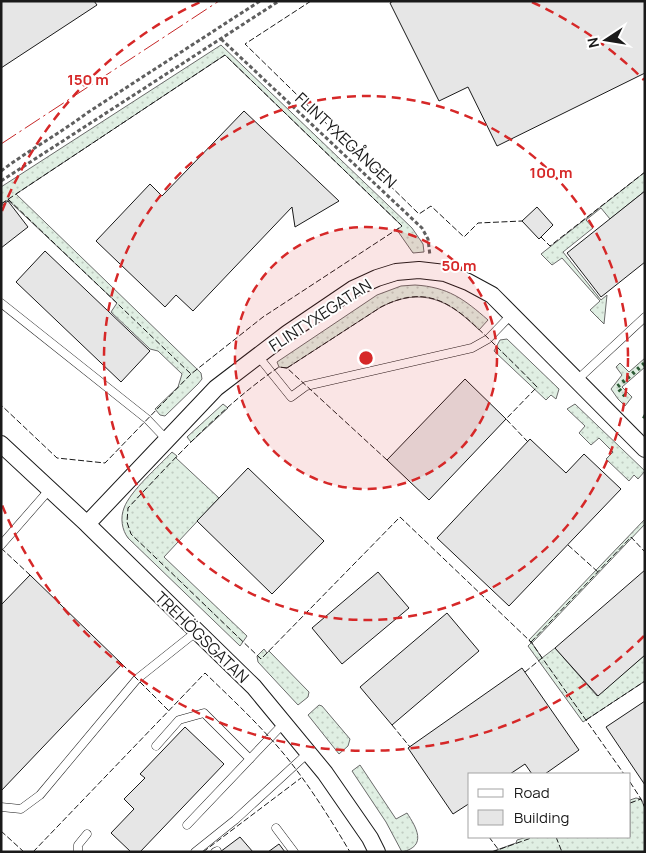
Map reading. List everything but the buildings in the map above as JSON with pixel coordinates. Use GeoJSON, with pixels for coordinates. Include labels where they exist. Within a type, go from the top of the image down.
{"type":"FeatureCollection","features":[{"type":"Feature","properties":{"kind":"street","name":"FLINTYXEGATAN"},"geometry":{"type":"LineString","coordinates":[[87,524],[216,388],[288,333],[354,289],[377,278],[396,272],[419,270],[444,273],[468,282],[492,295],[645,448]]}},
{"type":"Feature","properties":{"kind":"street","name":"TREHÖGSGATAN"},"geometry":{"type":"LineString","coordinates":[[1,444],[87,524],[254,687],[325,773],[370,838],[376,852]]}},
{"type":"Feature","properties":{"kind":"lane"},"geometry":{"type":"LineString","coordinates":[[1,303],[147,419],[167,440]]}},
{"type":"Feature","properties":{"kind":"lane"},"geometry":{"type":"LineString","coordinates":[[258,356],[292,397],[306,386],[472,348],[488,339],[511,315]]}},
{"type":"Feature","properties":{"kind":"lane"},"geometry":{"type":"LineString","coordinates":[[576,381],[645,318]]}},
{"type":"Feature","properties":{"kind":"lane"},"geometry":{"type":"LineString","coordinates":[[1,545],[50,489]]}},
{"type":"Feature","properties":{"kind":"lane"},"geometry":{"type":"LineString","coordinates":[[1,807],[21,809],[40,795],[137,679],[196,632]]}},
{"type":"Feature","properties":{"kind":"lane"},"geometry":{"type":"LineString","coordinates":[[156,746],[179,720],[204,713],[250,759]]}},
{"type":"Feature","properties":{"kind":"lane"},"geometry":{"type":"LineString","coordinates":[[187,825],[284,723]]}},
{"type":"Feature","properties":{"kind":"lane"},"geometry":{"type":"LineString","coordinates":[[195,852],[235,820],[308,753]]}},
{"type":"Feature","properties":{"kind":"lane"},"geometry":{"type":"LineString","coordinates":[[276,828],[294,852]]}},
{"type":"Feature","properties":{"kind":"lane"},"geometry":{"type":"LineString","coordinates":[[78,852],[78,844],[87,834]]}},
{"type":"Feature","properties":{"kind":"path"},"geometry":{"type":"LineString","coordinates":[[1,171],[32,148],[62,131],[260,1]]}},
{"type":"Feature","properties":{"kind":"path"},"geometry":{"type":"LineString","coordinates":[[1,181],[280,1]]}},
{"type":"Feature","properties":{"kind":"path","name":"FLINTYXEGÅNGEN"},"geometry":{"type":"LineString","coordinates":[[221,39],[422,228],[428,238],[431,271]]}},
{"type":"Feature","properties":{"kind":"green space"},"geometry":{"type":"Polygon","coordinates":[[[221,45],[412,228],[423,244],[424,252],[413,253],[397,230],[402,226],[225,55],[16,194],[201,373],[202,379],[198,384],[165,416],[160,415],[155,409],[178,387],[182,374],[158,351],[150,349],[111,312],[117,303],[8,200],[1,204],[1,187],[221,45]]]}},
{"type":"Feature","properties":{"kind":"green space"},"geometry":{"type":"Polygon","coordinates":[[[645,172],[645,191],[610,219],[601,208],[586,220],[593,228],[563,252],[601,300],[607,295],[604,324],[590,310],[600,301],[562,258],[552,265],[541,254],[645,172]]]}},
{"type":"Feature","properties":{"kind":"green space"},"geometry":{"type":"Polygon","coordinates":[[[415,285],[437,288],[455,295],[488,320],[479,330],[446,304],[422,297],[409,298],[381,307],[287,368],[279,367],[277,362],[377,295],[401,286],[415,285]]]}},
{"type":"Feature","properties":{"kind":"green space"},"geometry":{"type":"Polygon","coordinates":[[[507,339],[559,389],[556,399],[551,395],[546,400],[494,351],[500,340],[507,339]]]}},
{"type":"Feature","properties":{"kind":"green space"},"geometry":{"type":"Polygon","coordinates":[[[645,358],[645,367],[622,387],[632,397],[625,406],[611,389],[622,375],[616,367],[620,363],[629,372],[645,358]]]}},
{"type":"Feature","properties":{"kind":"green space"},"geometry":{"type":"Polygon","coordinates":[[[223,404],[228,408],[191,442],[187,437],[223,404]]]}},
{"type":"Feature","properties":{"kind":"green space"},"geometry":{"type":"Polygon","coordinates":[[[575,404],[645,471],[638,479],[634,475],[629,481],[606,459],[613,452],[599,438],[591,445],[579,433],[585,426],[567,409],[575,404]]]}},
{"type":"Feature","properties":{"kind":"green space"},"geometry":{"type":"Polygon","coordinates":[[[172,452],[219,498],[164,557],[247,636],[240,646],[128,538],[124,531],[122,516],[127,501],[172,452]]]}},
{"type":"Feature","properties":{"kind":"green space"},"geometry":{"type":"Polygon","coordinates":[[[645,519],[645,524],[532,643],[542,658],[555,648],[597,696],[645,655],[645,681],[583,722],[528,646],[531,643],[529,640],[645,519]]]}},
{"type":"Feature","properties":{"kind":"green space"},"geometry":{"type":"Polygon","coordinates":[[[264,649],[267,653],[269,651],[309,692],[308,697],[298,705],[258,662],[257,656],[264,649]]]}},
{"type":"Feature","properties":{"kind":"green space"},"geometry":{"type":"Polygon","coordinates":[[[319,705],[322,706],[350,739],[348,746],[339,754],[308,715],[319,705]]]}},
{"type":"Feature","properties":{"kind":"green space"},"geometry":{"type":"Polygon","coordinates":[[[360,765],[396,819],[407,813],[410,818],[418,836],[415,845],[410,849],[402,852],[386,822],[352,771],[360,765]]]}},
{"type":"Feature","properties":{"kind":"green space"},"geometry":{"type":"Polygon","coordinates":[[[641,799],[645,808],[645,852],[491,852],[516,843],[517,840],[524,838],[631,838],[631,800],[641,799]]]}},
{"type":"Feature","properties":{"kind":"hedge"},"geometry":{"type":"LineString","coordinates":[[625,396],[617,387],[645,363]]}},
{"type":"Feature","properties":{"kind":"fence"},"geometry":{"type":"LineString","coordinates":[[311,1],[245,44],[419,214],[431,206],[464,237],[478,223],[522,221]]}},
{"type":"Feature","properties":{"kind":"fence"},"geometry":{"type":"LineString","coordinates":[[1,204],[225,55],[402,226],[263,317],[191,374],[105,463],[57,458],[1,405]]}},
{"type":"Feature","properties":{"kind":"fence"},"geometry":{"type":"LineString","coordinates":[[541,237],[550,246],[645,172]]}},
{"type":"Feature","properties":{"kind":"fence"},"geometry":{"type":"LineString","coordinates":[[8,199],[191,374]]}},
{"type":"Feature","properties":{"kind":"fence"},"geometry":{"type":"LineString","coordinates":[[387,460],[287,368],[381,307],[414,297],[429,298],[442,302],[467,318],[537,387],[506,419],[528,442]]}},
{"type":"Feature","properties":{"kind":"fence"},"geometry":{"type":"LineString","coordinates":[[287,368],[279,367],[238,398],[200,433],[128,508],[127,522],[131,534],[261,659],[400,517],[531,642],[623,773]]}},
{"type":"Feature","properties":{"kind":"fence"},"geometry":{"type":"LineString","coordinates":[[531,642],[631,537],[645,552]]}},
{"type":"Feature","properties":{"kind":"fence"},"geometry":{"type":"LineString","coordinates":[[568,545],[598,572]]}},
{"type":"Feature","properties":{"kind":"fence"},"geometry":{"type":"LineString","coordinates":[[1,548],[30,575]]}},
{"type":"Feature","properties":{"kind":"fence"},"geometry":{"type":"LineString","coordinates":[[525,672],[542,658]]}},
{"type":"Feature","properties":{"kind":"fence"},"geometry":{"type":"LineString","coordinates":[[122,664],[169,711]]}},
{"type":"Feature","properties":{"kind":"fence"},"geometry":{"type":"LineString","coordinates":[[33,852],[205,673],[288,759],[321,804],[350,852]]}},
{"type":"Feature","properties":{"kind":"fence"},"geometry":{"type":"LineString","coordinates":[[586,720],[645,681]]}},
{"type":"Feature","properties":{"kind":"fence"},"geometry":{"type":"LineString","coordinates":[[392,725],[410,747]]}},
{"type":"Feature","properties":{"kind":"fence"},"geometry":{"type":"LineString","coordinates":[[203,852],[301,778]]}},
{"type":"Feature","properties":{"kind":"fence"},"geometry":{"type":"LineString","coordinates":[[631,784],[645,808]]}},
{"type":"Feature","properties":{"kind":"fence"},"geometry":{"type":"LineString","coordinates":[[631,803],[641,799]]}},
{"type":"Feature","properties":{"kind":"fence"},"geometry":{"type":"LineString","coordinates":[[1,831],[24,852]]}},
{"type":"Feature","properties":{"kind":"fence"},"geometry":{"type":"LineString","coordinates":[[490,838],[498,849]]}},
{"type":"Feature","properties":{"kind":"fence"},"geometry":{"type":"LineString","coordinates":[[492,852],[531,838]]}},
{"type":"Feature","properties":{"kind":"fence"},"geometry":{"type":"LineString","coordinates":[[556,838],[562,852]]}},
{"type":"Feature","properties":{"kind":"power"},"geometry":{"type":"LineString","coordinates":[[1,144],[219,1]]}}]}
